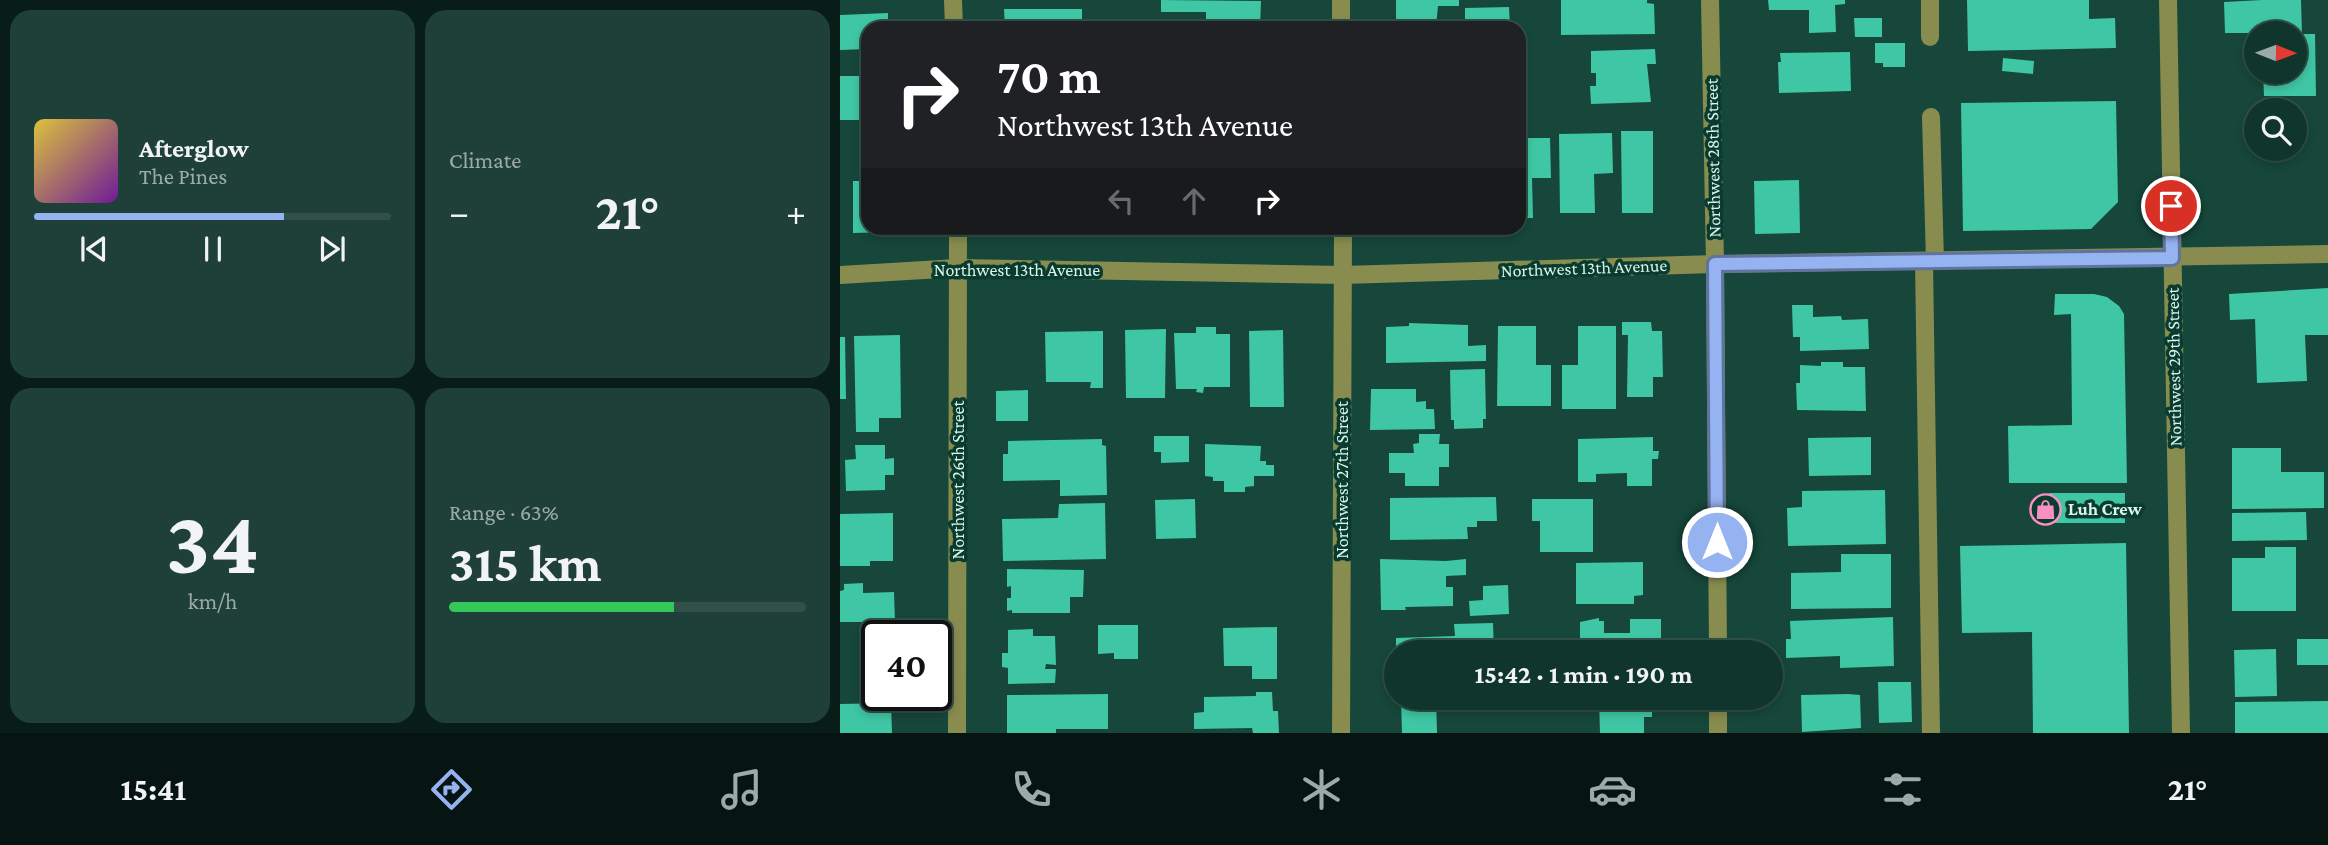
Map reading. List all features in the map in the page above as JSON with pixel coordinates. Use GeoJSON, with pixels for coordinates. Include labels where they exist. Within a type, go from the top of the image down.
{"type":"FeatureCollection","features":[{"type":"Feature","properties":{"kind":"street"},"geometry":{"type":"LineString","coordinates":[[953,0],[954,21]]}},
{"type":"Feature","properties":{"kind":"street"},"geometry":{"type":"LineString","coordinates":[[1341,0],[1341,21]]}},
{"type":"Feature","properties":{"kind":"street","name":"Northwest 28th Street"},"geometry":{"type":"LineString","coordinates":[[1710,0],[1718,640]]}},
{"type":"Feature","properties":{"kind":"street"},"geometry":{"type":"LineString","coordinates":[[1930,0],[1930,37]]}},
{"type":"Feature","properties":{"kind":"street","name":"Northwest 29th Street"},"geometry":{"type":"LineString","coordinates":[[2168,0],[2181,733]]}},
{"type":"Feature","properties":{"kind":"street"},"geometry":{"type":"LineString","coordinates":[[1931,117],[1931,733]]}},
{"type":"Feature","properties":{"kind":"street","name":"Northwest 26th Street"},"geometry":{"type":"LineString","coordinates":[[957,733],[958,235]]}},
{"type":"Feature","properties":{"kind":"street","name":"Northwest 27th Street"},"geometry":{"type":"LineString","coordinates":[[1341,733],[1343,235]]}},
{"type":"Feature","properties":{"kind":"street","name":"Northwest 13th Avenue"},"geometry":{"type":"LineString","coordinates":[[840,275],[958,268],[1343,275],[1715,264],[2328,254]]}},
{"type":"Feature","properties":{"kind":"street"},"geometry":{"type":"LineString","coordinates":[[1718,710],[1718,733]]}},
{"type":"Feature","properties":{"kind":"building"},"geometry":{"type":"Polygon","coordinates":[[[1161,0],[1261,1],[1260,21],[1206,21],[1206,12],[1161,12],[1161,0]]]}},
{"type":"Feature","properties":{"kind":"building"},"geometry":{"type":"Polygon","coordinates":[[[1396,0],[1459,0],[1459,6],[1438,6],[1436,21],[1396,21],[1396,0]]]}},
{"type":"Feature","properties":{"kind":"building"},"geometry":{"type":"Polygon","coordinates":[[[1561,0],[1647,0],[1647,3],[1654,4],[1655,34],[1561,35],[1561,0]]]}},
{"type":"Feature","properties":{"kind":"building"},"geometry":{"type":"Polygon","coordinates":[[[1768,0],[1845,0],[1845,4],[1835,5],[1836,32],[1809,33],[1809,10],[1769,10],[1768,0]]]}},
{"type":"Feature","properties":{"kind":"building"},"geometry":{"type":"Polygon","coordinates":[[[1967,0],[2089,0],[2089,19],[2115,18],[2116,48],[1968,51],[1967,0]]]}},
{"type":"Feature","properties":{"kind":"building"},"geometry":{"type":"Polygon","coordinates":[[[2301,0],[2302,21],[2244,21],[2244,33],[2225,33],[2224,2],[2301,0]]]}},
{"type":"Feature","properties":{"kind":"building"},"geometry":{"type":"Polygon","coordinates":[[[1509,7],[1510,21],[1465,21],[1465,8],[1509,7]]]}},
{"type":"Feature","properties":{"kind":"building"},"geometry":{"type":"Polygon","coordinates":[[[1004,9],[1082,9],[1082,21],[1005,21],[1004,9]]]}},
{"type":"Feature","properties":{"kind":"building"},"geometry":{"type":"Polygon","coordinates":[[[888,13],[888,21],[861,21],[861,49],[840,50],[840,15],[888,13]]]}},
{"type":"Feature","properties":{"kind":"building"},"geometry":{"type":"Polygon","coordinates":[[[1854,18],[1882,18],[1882,37],[1855,37],[1854,18]]]}},
{"type":"Feature","properties":{"kind":"building"},"geometry":{"type":"Polygon","coordinates":[[[2307,34],[2315,34],[2316,96],[2264,96],[2264,84],[2307,84],[2307,34]]]}},
{"type":"Feature","properties":{"kind":"building"},"geometry":{"type":"Polygon","coordinates":[[[1875,43],[1905,43],[1905,67],[1883,67],[1883,63],[1875,63],[1875,43]]]}},
{"type":"Feature","properties":{"kind":"building"},"geometry":{"type":"Polygon","coordinates":[[[1655,49],[1656,64],[1647,64],[1651,102],[1591,104],[1590,86],[1596,86],[1596,73],[1591,73],[1591,51],[1655,49]]]}},
{"type":"Feature","properties":{"kind":"building"},"geometry":{"type":"Polygon","coordinates":[[[1850,52],[1851,91],[1779,93],[1780,53],[1850,52]]]}},
{"type":"Feature","properties":{"kind":"building"},"geometry":{"type":"Polygon","coordinates":[[[2003,58],[2034,61],[2033,74],[2002,71],[2003,58]]]}},
{"type":"Feature","properties":{"kind":"building"},"geometry":{"type":"Polygon","coordinates":[[[840,76],[861,76],[861,120],[840,120],[840,76]]]}},
{"type":"Feature","properties":{"kind":"building"},"geometry":{"type":"Polygon","coordinates":[[[2116,101],[2118,202],[2091,229],[1963,231],[1961,103],[2116,101]]]}},
{"type":"Feature","properties":{"kind":"building"},"geometry":{"type":"Polygon","coordinates":[[[1621,131],[1653,131],[1653,213],[1622,213],[1621,131]]]}},
{"type":"Feature","properties":{"kind":"building"},"geometry":{"type":"Polygon","coordinates":[[[1612,133],[1613,173],[1594,174],[1595,213],[1560,213],[1559,134],[1612,133]]]}},
{"type":"Feature","properties":{"kind":"building"},"geometry":{"type":"Polygon","coordinates":[[[1526,138],[1550,138],[1551,178],[1532,178],[1533,218],[1526,218],[1526,138]]]}},
{"type":"Feature","properties":{"kind":"building"},"geometry":{"type":"Polygon","coordinates":[[[1799,180],[1800,233],[1755,234],[1754,181],[1799,180]]]}},
{"type":"Feature","properties":{"kind":"building"},"geometry":{"type":"Polygon","coordinates":[[[853,181],[861,181],[861,233],[853,233],[853,181]]]}},
{"type":"Feature","properties":{"kind":"building"},"geometry":{"type":"Polygon","coordinates":[[[2328,288],[2328,335],[2305,335],[2307,381],[2257,383],[2255,319],[2230,320],[2229,294],[2328,288]]]}},
{"type":"Feature","properties":{"kind":"building"},"geometry":{"type":"Polygon","coordinates":[[[2055,294],[2094,294],[2107,297],[2119,306],[2124,314],[2127,483],[2009,483],[2008,426],[2072,425],[2071,314],[2054,315],[2055,294]]]}},
{"type":"Feature","properties":{"kind":"building"},"geometry":{"type":"Polygon","coordinates":[[[1792,305],[1813,305],[1813,317],[1868,319],[1869,349],[1800,351],[1800,337],[1793,337],[1792,305]]]}},
{"type":"Feature","properties":{"kind":"building"},"geometry":{"type":"Polygon","coordinates":[[[1622,322],[1651,322],[1652,331],[1662,331],[1663,377],[1653,377],[1653,397],[1627,397],[1628,335],[1622,335],[1622,322]]]}},
{"type":"Feature","properties":{"kind":"building"},"geometry":{"type":"Polygon","coordinates":[[[1409,323],[1468,325],[1468,346],[1486,345],[1486,361],[1386,363],[1386,327],[1409,326],[1409,323]]]}},
{"type":"Feature","properties":{"kind":"building"},"geometry":{"type":"Polygon","coordinates":[[[1498,326],[1536,326],[1536,365],[1551,365],[1551,406],[1497,406],[1498,326]]]}},
{"type":"Feature","properties":{"kind":"building"},"geometry":{"type":"Polygon","coordinates":[[[1578,326],[1616,326],[1616,409],[1562,409],[1562,365],[1578,365],[1578,326]]]}},
{"type":"Feature","properties":{"kind":"building"},"geometry":{"type":"Polygon","coordinates":[[[1196,327],[1216,327],[1216,334],[1230,334],[1230,387],[1204,387],[1203,393],[1196,392],[1197,389],[1176,389],[1174,333],[1196,333],[1196,327]]]}},
{"type":"Feature","properties":{"kind":"building"},"geometry":{"type":"Polygon","coordinates":[[[1166,329],[1165,398],[1126,398],[1125,330],[1166,329]]]}},
{"type":"Feature","properties":{"kind":"building"},"geometry":{"type":"Polygon","coordinates":[[[1283,330],[1284,407],[1250,407],[1249,331],[1283,330]]]}},
{"type":"Feature","properties":{"kind":"building"},"geometry":{"type":"Polygon","coordinates":[[[1103,331],[1103,388],[1090,388],[1091,382],[1046,382],[1045,332],[1103,331]]]}},
{"type":"Feature","properties":{"kind":"building"},"geometry":{"type":"Polygon","coordinates":[[[900,335],[901,418],[879,418],[879,432],[856,432],[854,336],[900,335]]]}},
{"type":"Feature","properties":{"kind":"building"},"geometry":{"type":"Polygon","coordinates":[[[840,337],[845,337],[846,399],[840,399],[840,337]]]}},
{"type":"Feature","properties":{"kind":"building"},"geometry":{"type":"Polygon","coordinates":[[[1821,362],[1843,362],[1843,367],[1865,367],[1866,411],[1797,410],[1796,383],[1800,383],[1800,365],[1821,366],[1821,362]]]}},
{"type":"Feature","properties":{"kind":"building"},"geometry":{"type":"Polygon","coordinates":[[[1485,369],[1486,419],[1483,419],[1483,428],[1454,429],[1454,420],[1451,420],[1450,370],[1485,369]]]}},
{"type":"Feature","properties":{"kind":"building"},"geometry":{"type":"Polygon","coordinates":[[[1371,389],[1416,389],[1416,402],[1426,401],[1426,409],[1434,409],[1435,429],[1370,430],[1371,389]]]}},
{"type":"Feature","properties":{"kind":"building"},"geometry":{"type":"Polygon","coordinates":[[[1028,390],[1028,421],[996,421],[996,391],[1028,390]]]}},
{"type":"Feature","properties":{"kind":"building"},"geometry":{"type":"Polygon","coordinates":[[[1419,434],[1440,434],[1439,444],[1449,444],[1449,467],[1439,467],[1439,486],[1405,486],[1405,473],[1389,473],[1389,453],[1414,453],[1413,444],[1419,443],[1419,434]]]}},
{"type":"Feature","properties":{"kind":"building"},"geometry":{"type":"Polygon","coordinates":[[[1154,436],[1189,436],[1189,462],[1161,463],[1161,452],[1154,452],[1154,436]]]}},
{"type":"Feature","properties":{"kind":"building"},"geometry":{"type":"Polygon","coordinates":[[[1653,437],[1653,451],[1659,451],[1658,459],[1652,459],[1652,486],[1627,486],[1627,473],[1596,474],[1596,482],[1578,482],[1578,439],[1653,437]]]}},
{"type":"Feature","properties":{"kind":"building"},"geometry":{"type":"Polygon","coordinates":[[[1871,437],[1871,475],[1809,476],[1808,438],[1871,437]]]}},
{"type":"Feature","properties":{"kind":"building"},"geometry":{"type":"Polygon","coordinates":[[[1102,439],[1102,445],[1106,446],[1107,495],[1060,496],[1060,480],[1003,481],[1003,454],[1008,454],[1008,441],[1102,439]]]}},
{"type":"Feature","properties":{"kind":"building"},"geometry":{"type":"Polygon","coordinates":[[[1205,444],[1261,446],[1260,461],[1266,461],[1266,465],[1274,465],[1274,476],[1254,476],[1254,486],[1245,487],[1245,492],[1224,492],[1224,481],[1213,481],[1213,477],[1205,476],[1205,444]]]}},
{"type":"Feature","properties":{"kind":"building"},"geometry":{"type":"Polygon","coordinates":[[[855,445],[885,445],[885,459],[894,458],[894,475],[885,475],[885,490],[846,491],[845,460],[856,459],[855,445]]]}},
{"type":"Feature","properties":{"kind":"building"},"geometry":{"type":"Polygon","coordinates":[[[2232,448],[2281,448],[2281,472],[2324,472],[2324,508],[2232,509],[2232,448]]]}},
{"type":"Feature","properties":{"kind":"building"},"geometry":{"type":"Polygon","coordinates":[[[1885,490],[1886,544],[1788,546],[1787,508],[1802,507],[1802,491],[1885,490]]]}},
{"type":"Feature","properties":{"kind":"building"},"geometry":{"type":"Polygon","coordinates":[[[2049,493],[2125,493],[2125,523],[2049,523],[2049,493]]]}},
{"type":"Feature","properties":{"kind":"building"},"geometry":{"type":"Polygon","coordinates":[[[1496,497],[1497,521],[1477,521],[1477,527],[1467,527],[1468,539],[1390,540],[1390,498],[1496,497]]]}},
{"type":"Feature","properties":{"kind":"building"},"geometry":{"type":"Polygon","coordinates":[[[1195,499],[1196,538],[1156,539],[1155,500],[1195,499]]]}},
{"type":"Feature","properties":{"kind":"building"},"geometry":{"type":"Polygon","coordinates":[[[1532,499],[1593,499],[1593,552],[1540,552],[1540,521],[1532,521],[1532,499]]]}},
{"type":"Feature","properties":{"kind":"building"},"geometry":{"type":"Polygon","coordinates":[[[1105,503],[1106,559],[1003,561],[1002,519],[1058,518],[1059,504],[1105,503]]]}},
{"type":"Feature","properties":{"kind":"building"},"geometry":{"type":"Polygon","coordinates":[[[2306,512],[2307,540],[2232,541],[2232,513],[2306,512]]]}},
{"type":"Feature","properties":{"kind":"building"},"geometry":{"type":"Polygon","coordinates":[[[893,513],[893,561],[870,561],[870,566],[840,566],[840,514],[893,513]]]}},
{"type":"Feature","properties":{"kind":"building"},"geometry":{"type":"Polygon","coordinates":[[[2126,543],[2129,733],[2033,733],[2032,632],[1962,633],[1960,546],[2126,543]]]}},
{"type":"Feature","properties":{"kind":"building"},"geometry":{"type":"Polygon","coordinates":[[[2265,547],[2296,547],[2296,611],[2232,611],[2232,558],[2265,558],[2265,547]]]}},
{"type":"Feature","properties":{"kind":"building"},"geometry":{"type":"Polygon","coordinates":[[[1841,554],[1891,554],[1891,608],[1791,609],[1791,573],[1841,572],[1841,554]]]}},
{"type":"Feature","properties":{"kind":"building"},"geometry":{"type":"Polygon","coordinates":[[[1380,559],[1466,559],[1466,575],[1446,576],[1446,587],[1453,587],[1453,606],[1381,610],[1380,559]]]}},
{"type":"Feature","properties":{"kind":"building"},"geometry":{"type":"Polygon","coordinates":[[[1643,562],[1643,595],[1634,596],[1634,604],[1576,604],[1576,563],[1643,562]]]}},
{"type":"Feature","properties":{"kind":"building"},"geometry":{"type":"Polygon","coordinates":[[[1007,569],[1084,570],[1083,597],[1070,597],[1070,613],[1012,613],[1012,610],[1007,611],[1011,586],[1007,587],[1007,569]]]}},
{"type":"Feature","properties":{"kind":"building"},"geometry":{"type":"Polygon","coordinates":[[[863,583],[863,593],[894,592],[895,620],[840,622],[840,591],[844,590],[844,584],[863,583]]]}},
{"type":"Feature","properties":{"kind":"building"},"geometry":{"type":"Polygon","coordinates":[[[1508,585],[1509,614],[1470,616],[1469,601],[1483,600],[1483,586],[1508,585]]]}},
{"type":"Feature","properties":{"kind":"building"},"geometry":{"type":"Polygon","coordinates":[[[1893,617],[1894,666],[1840,668],[1840,656],[1786,658],[1786,639],[1791,639],[1790,621],[1893,617]]]}},
{"type":"Feature","properties":{"kind":"building"},"geometry":{"type":"Polygon","coordinates":[[[1599,618],[1599,621],[1604,621],[1604,633],[1630,633],[1630,619],[1661,619],[1661,640],[1580,640],[1580,622],[1599,618]]]}},
{"type":"Feature","properties":{"kind":"building"},"geometry":{"type":"Polygon","coordinates":[[[1493,623],[1494,640],[1396,640],[1455,636],[1454,624],[1493,623]]]}},
{"type":"Feature","properties":{"kind":"building"},"geometry":{"type":"Polygon","coordinates":[[[1098,625],[1138,625],[1138,659],[1114,659],[1114,653],[1098,654],[1098,625]]]}},
{"type":"Feature","properties":{"kind":"building"},"geometry":{"type":"Polygon","coordinates":[[[1277,627],[1277,679],[1252,679],[1252,666],[1224,666],[1223,628],[1277,627]]]}},
{"type":"Feature","properties":{"kind":"building"},"geometry":{"type":"Polygon","coordinates":[[[1033,629],[1033,636],[1055,636],[1056,665],[1046,664],[1045,669],[1056,669],[1055,683],[1008,684],[1008,668],[1002,667],[1002,653],[1008,653],[1008,630],[1033,629]]]}},
{"type":"Feature","properties":{"kind":"building"},"geometry":{"type":"Polygon","coordinates":[[[2297,639],[2328,639],[2328,665],[2297,665],[2297,639]]]}},
{"type":"Feature","properties":{"kind":"building"},"geometry":{"type":"Polygon","coordinates":[[[2276,649],[2277,696],[2235,697],[2234,650],[2276,649]]]}},
{"type":"Feature","properties":{"kind":"building"},"geometry":{"type":"Polygon","coordinates":[[[1878,682],[1911,682],[1912,722],[1879,723],[1878,682]]]}},
{"type":"Feature","properties":{"kind":"building"},"geometry":{"type":"Polygon","coordinates":[[[1256,692],[1272,692],[1273,711],[1278,711],[1279,733],[1253,733],[1252,728],[1194,729],[1194,713],[1204,712],[1204,697],[1256,696],[1256,692]]]}},
{"type":"Feature","properties":{"kind":"building"},"geometry":{"type":"Polygon","coordinates":[[[1108,694],[1108,729],[1007,733],[1007,695],[1108,694]]]}},
{"type":"Feature","properties":{"kind":"building"},"geometry":{"type":"Polygon","coordinates":[[[1801,695],[1860,695],[1861,728],[1802,732],[1801,695]]]}},
{"type":"Feature","properties":{"kind":"building"},"geometry":{"type":"Polygon","coordinates":[[[2328,701],[2328,733],[2235,733],[2235,702],[2328,701]]]}},
{"type":"Feature","properties":{"kind":"building"},"geometry":{"type":"Polygon","coordinates":[[[840,704],[861,704],[861,711],[891,711],[892,733],[840,733],[840,704]]]}},
{"type":"Feature","properties":{"kind":"building"},"geometry":{"type":"Polygon","coordinates":[[[1401,710],[1436,710],[1437,733],[1402,733],[1401,710]]]}},
{"type":"Feature","properties":{"kind":"building"},"geometry":{"type":"Polygon","coordinates":[[[1599,710],[1652,710],[1652,717],[1644,717],[1644,733],[1600,733],[1599,710]]]}},
{"type":"Feature","properties":{"kind":"place","name":"Luh Crew"},"geometry":{"type":"Point","coordinates":[2045,509]}},
{"type":"Feature","properties":{"kind":"route"},"geometry":{"type":"LineString","coordinates":[[1717,542],[1715,264],[2172,258],[2171,206]]}}]}
